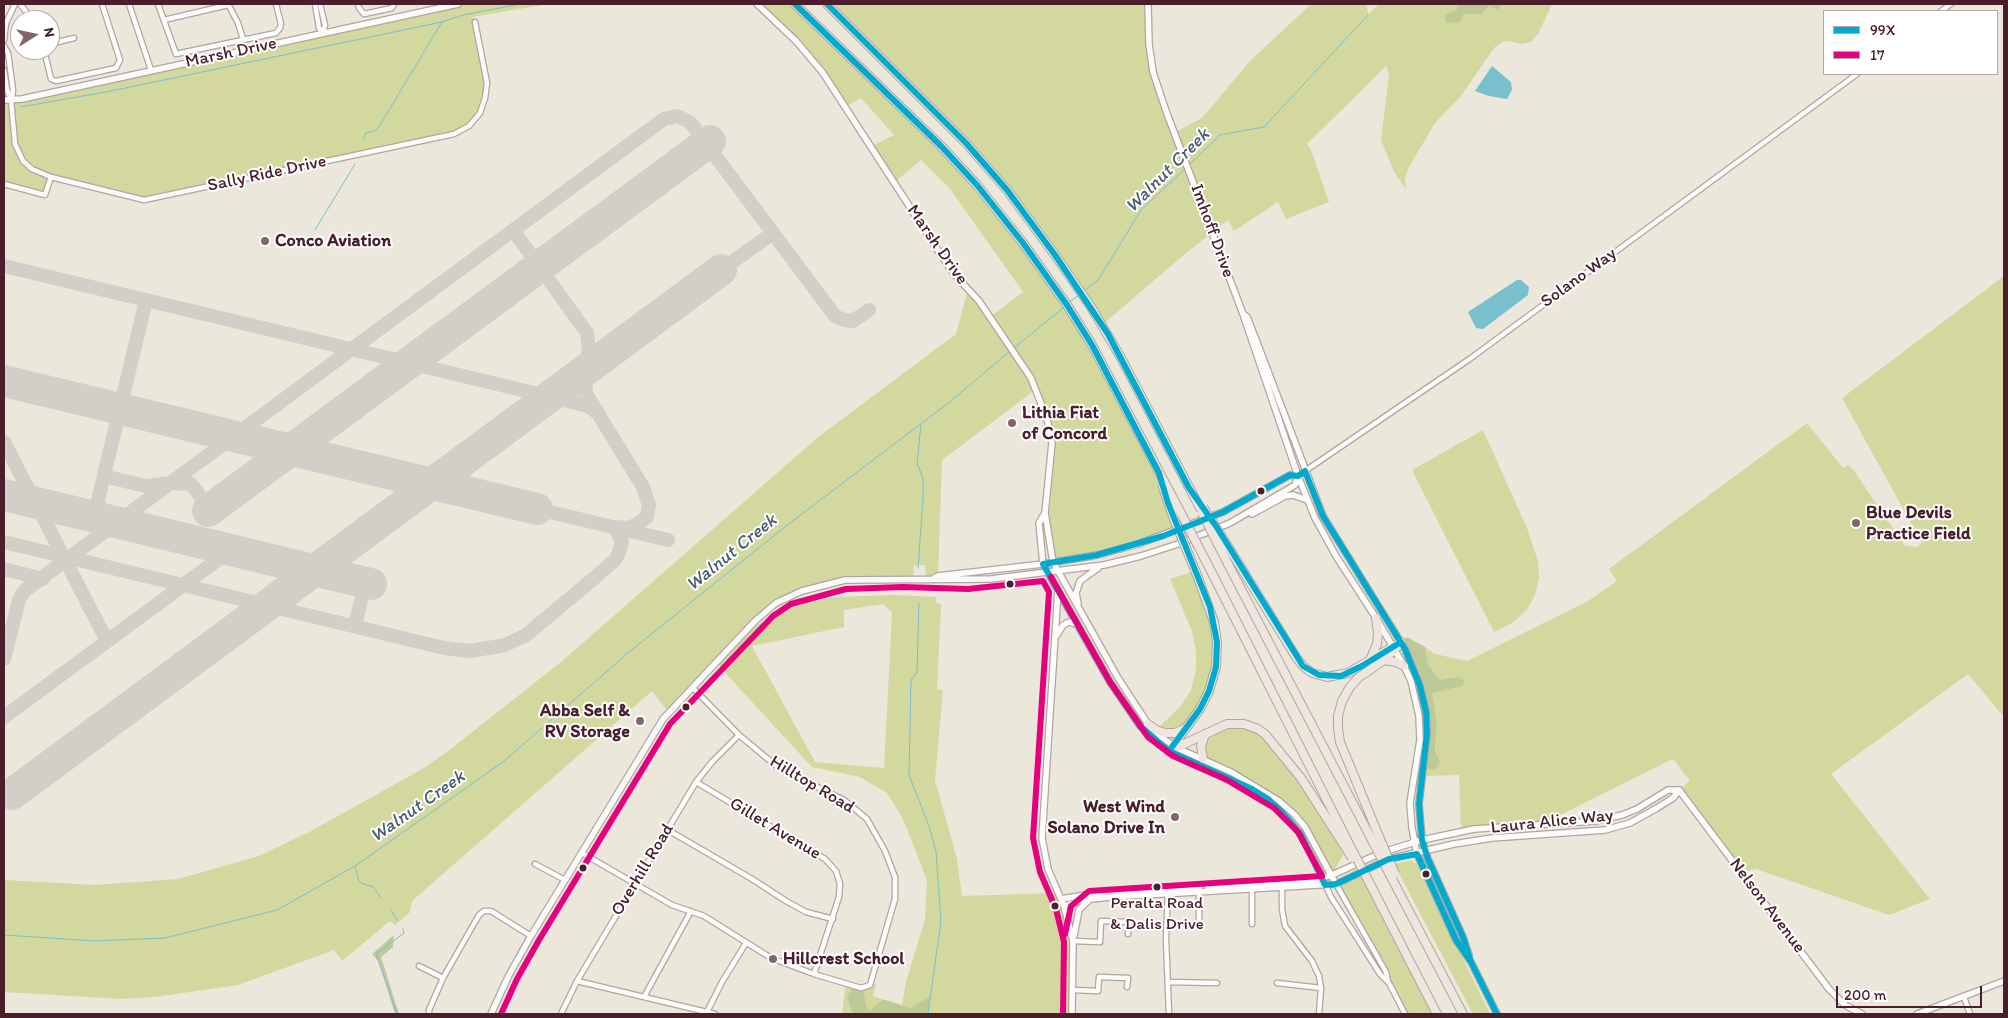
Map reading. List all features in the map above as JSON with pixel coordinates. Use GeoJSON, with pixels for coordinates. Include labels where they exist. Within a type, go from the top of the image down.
{"type":"FeatureCollection","features":[{"type":"Feature","properties":{"kind":"highway"},"geometry":{"type":"LineString","coordinates":[[795,4],[941,146],[1005,219],[1041,267],[1092,345],[1160,473],[1211,571],[1346,845]]}},
{"type":"Feature","properties":{"kind":"highway"},"geometry":{"type":"LineString","coordinates":[[827,4],[966,143],[1006,190],[1056,255],[1108,334],[1189,488],[1237,560],[1303,666],[1319,675],[1336,676],[1348,673],[1394,649]]}},
{"type":"Feature","properties":{"kind":"highway"},"geometry":{"type":"LineString","coordinates":[[1160,473],[1174,519],[1214,622],[1217,654],[1209,691],[1200,709],[1184,729],[1173,748]]}},
{"type":"Feature","properties":{"kind":"highway"},"geometry":{"type":"LineString","coordinates":[[1201,507],[1228,564],[1376,839],[1420,932],[1463,1014]]}},
{"type":"Feature","properties":{"kind":"highway"},"geometry":{"type":"LineString","coordinates":[[1369,661],[1377,644],[1376,618]]}},
{"type":"Feature","properties":{"kind":"highway"},"geometry":{"type":"LineString","coordinates":[[1376,839],[1340,742],[1338,716],[1342,701],[1350,687],[1358,678],[1384,660],[1401,642]]}},
{"type":"Feature","properties":{"kind":"highway"},"geometry":{"type":"LineString","coordinates":[[1384,660],[1396,662],[1404,666]]}},
{"type":"Feature","properties":{"kind":"highway"},"geometry":{"type":"LineString","coordinates":[[1173,748],[1221,726],[1235,723],[1252,726],[1264,733],[1300,778],[1368,880],[1437,1014]]}},
{"type":"Feature","properties":{"kind":"highway"},"geometry":{"type":"LineString","coordinates":[[1148,724],[1156,730],[1165,733],[1175,733],[1184,729]]}},
{"type":"Feature","properties":{"kind":"highway"},"geometry":{"type":"LineString","coordinates":[[1203,759],[1202,746],[1205,734]]}},
{"type":"Feature","properties":{"kind":"street"},"geometry":{"type":"LineString","coordinates":[[4,40],[6,23],[16,4]]}},
{"type":"Feature","properties":{"kind":"street"},"geometry":{"type":"LineString","coordinates":[[46,60],[51,79],[56,81],[116,68],[120,60],[102,4]]}},
{"type":"Feature","properties":{"kind":"street"},"geometry":{"type":"LineString","coordinates":[[129,4],[152,70]]}},
{"type":"Feature","properties":{"kind":"street"},"geometry":{"type":"LineString","coordinates":[[158,4],[176,54],[279,31],[281,24],[276,4]]}},
{"type":"Feature","properties":{"kind":"street"},"geometry":{"type":"LineString","coordinates":[[164,20],[228,4],[238,23],[243,40]]}},
{"type":"Feature","properties":{"kind":"street"},"geometry":{"type":"LineString","coordinates":[[315,4],[319,28],[323,32],[326,26],[320,4]]}},
{"type":"Feature","properties":{"kind":"street"},"geometry":{"type":"LineString","coordinates":[[358,4],[364,14],[392,8],[394,4]]}},
{"type":"Feature","properties":{"kind":"street","name":"Marsh Drive"},"geometry":{"type":"LineString","coordinates":[[4,100],[22,99],[458,4]]}},
{"type":"Feature","properties":{"kind":"street","name":"Marsh Drive"},"geometry":{"type":"LineString","coordinates":[[757,4],[812,59],[954,274],[979,302],[1030,378],[1047,419],[1052,443],[1045,513],[1053,562],[1118,678],[1148,724],[1173,748]]}},
{"type":"Feature","properties":{"kind":"street","name":"Imhoff Drive"},"geometry":{"type":"LineString","coordinates":[[1148,4],[1149,44],[1153,72],[1243,314],[1298,476],[1308,501],[1336,556],[1376,618],[1411,680],[1419,716],[1420,740],[1410,803],[1414,842],[1417,854],[1456,940],[1471,962]]}},
{"type":"Feature","properties":{"kind":"street","name":"Sally Ride Drive"},"geometry":{"type":"LineString","coordinates":[[11,100],[13,136],[17,151],[23,161],[32,169],[51,177],[144,200],[454,134],[469,126],[480,113],[487,84],[475,22]]}},
{"type":"Feature","properties":{"kind":"street"},"geometry":{"type":"LineString","coordinates":[[60,42],[74,38]]}},
{"type":"Feature","properties":{"kind":"street"},"geometry":{"type":"LineString","coordinates":[[4,46],[8,53],[13,90],[11,100]]}},
{"type":"Feature","properties":{"kind":"street"},"geometry":{"type":"LineString","coordinates":[[4,70],[7,90],[11,100]]}},
{"type":"Feature","properties":{"kind":"street","name":"Solano Way"},"geometry":{"type":"LineString","coordinates":[[934,578],[937,580],[975,580],[1104,565],[1178,544],[1230,523],[1295,485],[1298,476],[1472,358],[1855,75]]}},
{"type":"Feature","properties":{"kind":"street"},"geometry":{"type":"LineString","coordinates":[[4,184],[45,195],[51,177]]}},
{"type":"Feature","properties":{"kind":"street","name":"Imhoff Drive"},"geometry":{"type":"LineString","coordinates":[[1243,314],[1248,317],[1323,516],[1401,642],[1411,661],[1420,686],[1426,712],[1427,734],[1419,804],[1422,840],[1463,937],[1471,962]]}},
{"type":"Feature","properties":{"kind":"street","name":"Solano Way"},"geometry":{"type":"LineString","coordinates":[[492,1014],[509,975],[531,936],[663,719],[755,621],[776,602],[787,596],[826,583],[846,580],[934,578],[1097,555],[1163,536],[1231,508],[1290,475],[1298,476]]}},
{"type":"Feature","properties":{"kind":"street"},"geometry":{"type":"LineString","coordinates":[[1245,514],[1252,514],[1285,496],[1301,497],[1308,501]]}},
{"type":"Feature","properties":{"kind":"street","name":"Marsh Drive"},"geometry":{"type":"LineString","coordinates":[[1043,564],[1039,523],[1045,513]]}},
{"type":"Feature","properties":{"kind":"street"},"geometry":{"type":"LineString","coordinates":[[1043,564],[1110,682],[1140,726],[1173,748],[1268,799],[1301,835],[1331,897],[1380,974],[1388,983],[1405,1014]]}},
{"type":"Feature","properties":{"kind":"street"},"geometry":{"type":"LineString","coordinates":[[1079,608],[1076,593],[1080,581],[1092,570],[1104,565]]}},
{"type":"Feature","properties":{"kind":"street"},"geometry":{"type":"LineString","coordinates":[[1058,590],[1042,838],[1051,876],[1064,906],[1073,941]]}},
{"type":"Feature","properties":{"kind":"street"},"geometry":{"type":"LineString","coordinates":[[1055,639],[1063,624],[1068,622],[1077,624]]}},
{"type":"Feature","properties":{"kind":"street","name":"Hilltop Road"},"geometry":{"type":"LineString","coordinates":[[693,688],[739,735],[780,769],[844,800],[867,819],[885,851],[895,877],[896,899],[872,982],[868,987],[861,988],[814,974]]}},
{"type":"Feature","properties":{"kind":"street","name":"Overhill Road"},"geometry":{"type":"LineString","coordinates":[[561,1014],[577,981],[696,782],[712,762],[739,735]]}},
{"type":"Feature","properties":{"kind":"street"},"geometry":{"type":"LineString","coordinates":[[1173,748],[1203,759],[1262,790],[1294,814],[1305,828],[1386,972],[1388,983]]}},
{"type":"Feature","properties":{"kind":"street","name":"Gillet Avenue"},"geometry":{"type":"LineString","coordinates":[[696,782],[825,860],[836,871],[840,884],[839,897],[814,974]]}},
{"type":"Feature","properties":{"kind":"street","name":"Laura Alice Way"},"geometry":{"type":"LineString","coordinates":[[1324,882],[1332,875],[1383,852],[1414,842],[1474,829],[1555,825],[1609,819],[1637,809],[1668,790],[1679,790]]}},
{"type":"Feature","properties":{"kind":"street","name":"Laura Alice Way"},"geometry":{"type":"LineString","coordinates":[[1336,884],[1388,859],[1426,852],[1472,840],[1605,830],[1630,822],[1653,810],[1672,798],[1679,790]]}},
{"type":"Feature","properties":{"kind":"street","name":"Nelson Avenue"},"geometry":{"type":"LineString","coordinates":[[1679,790],[1829,989],[1845,1005],[1862,1014]]}},
{"type":"Feature","properties":{"kind":"street"},"geometry":{"type":"LineString","coordinates":[[668,830],[806,912],[833,919]]}},
{"type":"Feature","properties":{"kind":"street"},"geometry":{"type":"LineString","coordinates":[[582,853],[672,905],[704,916],[771,958],[814,974]]}},
{"type":"Feature","properties":{"kind":"street"},"geometry":{"type":"LineString","coordinates":[[536,864],[565,880]]}},
{"type":"Feature","properties":{"kind":"street"},"geometry":{"type":"LineString","coordinates":[[1061,899],[1109,891],[1199,890],[1282,886],[1308,882],[1336,884]]}},
{"type":"Feature","properties":{"kind":"street"},"geometry":{"type":"LineString","coordinates":[[1282,886],[1285,926],[1312,961],[1319,976],[1321,988],[1319,1014]]}},
{"type":"Feature","properties":{"kind":"street"},"geometry":{"type":"LineString","coordinates":[[1252,887],[1252,924]]}},
{"type":"Feature","properties":{"kind":"street"},"geometry":{"type":"LineString","coordinates":[[1199,890],[1199,927]]}},
{"type":"Feature","properties":{"kind":"street"},"geometry":{"type":"LineString","coordinates":[[1064,906],[1091,899],[1168,891]]}},
{"type":"Feature","properties":{"kind":"street"},"geometry":{"type":"LineString","coordinates":[[1168,891],[1166,939],[1169,1014]]}},
{"type":"Feature","properties":{"kind":"street"},"geometry":{"type":"LineString","coordinates":[[1072,1014],[1073,941],[1079,910],[1091,899]]}},
{"type":"Feature","properties":{"kind":"street"},"geometry":{"type":"LineString","coordinates":[[429,1014],[428,1010],[443,978],[479,915],[484,911],[491,911],[531,936]]}},
{"type":"Feature","properties":{"kind":"street"},"geometry":{"type":"LineString","coordinates":[[644,997],[691,911]]}},
{"type":"Feature","properties":{"kind":"street"},"geometry":{"type":"LineString","coordinates":[[1073,941],[1100,942],[1101,921],[1129,922],[1128,934]]}},
{"type":"Feature","properties":{"kind":"street"},"geometry":{"type":"LineString","coordinates":[[707,1012],[722,982],[746,944]]}},
{"type":"Feature","properties":{"kind":"street"},"geometry":{"type":"LineString","coordinates":[[1471,962],[1497,1014]]}},
{"type":"Feature","properties":{"kind":"street"},"geometry":{"type":"LineString","coordinates":[[419,966],[443,978]]}},
{"type":"Feature","properties":{"kind":"street"},"geometry":{"type":"LineString","coordinates":[[1073,990],[1098,991],[1098,977],[1128,978],[1127,987]]}},
{"type":"Feature","properties":{"kind":"street"},"geometry":{"type":"LineString","coordinates":[[577,981],[715,1014]]}},
{"type":"Feature","properties":{"kind":"street"},"geometry":{"type":"LineString","coordinates":[[1168,982],[1216,983]]}},
{"type":"Feature","properties":{"kind":"street"},"geometry":{"type":"LineString","coordinates":[[1917,1014],[2004,982]]}},
{"type":"Feature","properties":{"kind":"street"},"geometry":{"type":"LineString","coordinates":[[1277,983],[1321,988]]}},
{"type":"Feature","properties":{"kind":"street"},"geometry":{"type":"LineString","coordinates":[[1964,997],[1970,1014]]}},
{"type":"Feature","properties":{"kind":"green space"},"geometry":{"type":"Polygon","coordinates":[[[459,4],[549,4],[472,17],[475,22],[487,83],[480,113],[469,126],[454,134],[144,200],[51,177],[45,195],[4,184],[4,100],[22,99],[459,4]]]}},
{"type":"Feature","properties":{"kind":"green space"},"geometry":{"type":"Polygon","coordinates":[[[757,4],[797,4],[961,167],[1055,286],[1159,473],[1179,531],[1138,544],[1053,562],[1048,523],[1054,463],[1052,443],[1034,387],[1031,393],[942,460],[938,576],[926,578],[925,565],[914,566],[913,578],[845,580],[787,596],[750,628],[800,605],[832,597],[894,595],[936,597],[936,603],[941,604],[937,689],[943,690],[935,780],[957,859],[962,896],[1058,893],[1070,923],[1072,1014],[842,1014],[846,983],[861,988],[872,982],[876,984],[873,996],[902,1005],[906,982],[925,919],[927,881],[902,817],[887,793],[860,777],[812,767],[716,663],[669,713],[652,691],[412,901],[410,912],[395,925],[390,921],[342,961],[334,950],[238,985],[155,997],[122,999],[4,992],[4,880],[95,885],[178,879],[259,856],[311,831],[424,768],[561,662],[817,438],[956,334],[967,293],[979,301],[990,317],[1023,292],[950,189],[921,160],[894,183],[871,147],[894,135],[861,98],[845,107],[823,73],[757,4]],[[883,604],[844,610],[844,627],[752,646],[815,762],[884,768],[892,612],[883,604]]]}},
{"type":"Feature","properties":{"kind":"green space"},"geometry":{"type":"Polygon","coordinates":[[[827,4],[1148,4],[1153,72],[1176,132],[1202,118],[1250,61],[1311,4],[1368,4],[1368,15],[1379,4],[1458,4],[1456,11],[1463,14],[1481,14],[1489,6],[1496,10],[1502,4],[1552,4],[1538,34],[1531,42],[1520,44],[1509,41],[1502,42],[1494,48],[1461,96],[1435,123],[1409,167],[1405,178],[1406,189],[1394,172],[1381,140],[1389,75],[1386,66],[1307,144],[1311,150],[1329,202],[1286,219],[1278,202],[1234,231],[1228,220],[1186,253],[1102,325],[1007,190],[827,4]]]}},
{"type":"Feature","properties":{"kind":"green space"},"geometry":{"type":"Polygon","coordinates":[[[1458,4],[1502,4],[1497,10],[1489,6],[1481,14],[1463,14],[1461,21],[1457,23],[1446,22],[1445,15],[1455,11],[1458,4]]]}},
{"type":"Feature","properties":{"kind":"green space"},"geometry":{"type":"Polygon","coordinates":[[[2004,276],[2004,717],[1968,674],[1831,774],[1930,899],[1889,915],[1756,869],[1742,872],[1679,790],[1690,781],[1673,759],[1556,817],[1555,825],[1461,832],[1459,775],[1422,776],[1423,769],[1435,753],[1437,722],[1432,693],[1445,689],[1458,677],[1440,680],[1428,664],[1425,647],[1435,654],[1467,661],[1588,601],[1617,581],[1609,569],[1807,423],[1843,468],[1848,465],[1852,468],[1905,546],[1917,547],[1922,543],[1842,398],[2004,276]]]}},
{"type":"Feature","properties":{"kind":"green space"},"geometry":{"type":"Polygon","coordinates":[[[1483,430],[1527,528],[1538,561],[1539,578],[1535,595],[1526,611],[1512,623],[1494,632],[1412,470],[1483,430]]]}},
{"type":"Feature","properties":{"kind":"green space"},"geometry":{"type":"Polygon","coordinates":[[[1195,571],[1217,642],[1209,691],[1184,729],[1156,730],[1180,707],[1191,690],[1196,669],[1196,651],[1192,631],[1170,579],[1195,571]]]}},
{"type":"Feature","properties":{"kind":"green space"},"geometry":{"type":"Polygon","coordinates":[[[1407,637],[1425,647],[1428,664],[1440,680],[1458,677],[1465,681],[1462,686],[1432,693],[1437,722],[1435,752],[1440,761],[1436,769],[1423,769],[1427,733],[1420,686],[1401,642],[1407,637]]]}},
{"type":"Feature","properties":{"kind":"green space"},"geometry":{"type":"Polygon","coordinates":[[[1227,724],[1258,729],[1349,844],[1332,875],[1305,827],[1279,801],[1203,759],[1205,734],[1227,724]]]}},
{"type":"Feature","properties":{"kind":"green space"},"geometry":{"type":"Polygon","coordinates":[[[1410,860],[1417,864],[1490,1014],[1473,1014],[1394,864],[1410,860]]]}},
{"type":"Feature","properties":{"kind":"green space"},"geometry":{"type":"Polygon","coordinates":[[[1362,872],[1438,1014],[1405,1014],[1389,983],[1386,972],[1336,884],[1362,872]]]}},
{"type":"Feature","properties":{"kind":"green space"},"geometry":{"type":"Polygon","coordinates":[[[394,935],[393,947],[381,957],[399,1014],[395,1014],[379,962],[372,954],[394,935]]]}},
{"type":"Feature","properties":{"kind":"green space"},"geometry":{"type":"Polygon","coordinates":[[[855,986],[863,988],[869,1011],[883,1000],[911,1008],[930,996],[928,1014],[854,1014],[847,996],[855,986]]]}},
{"type":"Feature","properties":{"kind":"water"},"geometry":{"type":"Polygon","coordinates":[[[1492,66],[1511,82],[1512,90],[1507,99],[1475,91],[1492,66]]]}},
{"type":"Feature","properties":{"kind":"water"},"geometry":{"type":"Polygon","coordinates":[[[1517,280],[1521,280],[1529,287],[1528,295],[1483,329],[1476,328],[1468,312],[1517,280]]]}},
{"type":"Feature","properties":{"kind":"waterway"},"geometry":{"type":"LineString","coordinates":[[20,107],[106,92],[520,4]]}},
{"type":"Feature","properties":{"kind":"waterway","name":"Walnut Creek"},"geometry":{"type":"LineString","coordinates":[[1189,165],[1220,135],[1264,127],[1368,15]]}},
{"type":"Feature","properties":{"kind":"waterway"},"geometry":{"type":"LineString","coordinates":[[363,139],[366,133],[377,130],[442,22]]}},
{"type":"Feature","properties":{"kind":"waterway"},"geometry":{"type":"LineString","coordinates":[[315,230],[355,164]]}},
{"type":"Feature","properties":{"kind":"waterway","name":"Walnut Creek"},"geometry":{"type":"LineString","coordinates":[[1084,291],[1098,280],[1141,210],[1186,168]]}},
{"type":"Feature","properties":{"kind":"waterway","name":"Walnut Creek"},"geometry":{"type":"LineString","coordinates":[[1068,303],[1079,295]]}},
{"type":"Feature","properties":{"kind":"waterway","name":"Walnut Creek"},"geometry":{"type":"LineString","coordinates":[[1014,348],[1063,308]]}},
{"type":"Feature","properties":{"kind":"waterway","name":"Walnut Creek"},"geometry":{"type":"LineString","coordinates":[[4,935],[94,941],[165,938],[277,910],[355,866],[503,762],[629,652],[786,526],[951,401],[1009,352]]}},
{"type":"Feature","properties":{"kind":"waterway"},"geometry":{"type":"LineString","coordinates":[[918,568],[923,499],[923,478],[917,463],[921,425]]}},
{"type":"Feature","properties":{"kind":"waterway"},"geometry":{"type":"LineString","coordinates":[[919,603],[917,672],[911,680],[909,775],[929,826],[936,852],[941,921],[928,1014]]}},
{"type":"Feature","properties":{"kind":"waterway"},"geometry":{"type":"LineString","coordinates":[[355,866],[361,883],[373,887],[381,898]]}},
{"type":"Feature","properties":{"kind":"waterway"},"geometry":{"type":"LineString","coordinates":[[391,910],[397,920]]}},
{"type":"Feature","properties":{"kind":"waterway"},"geometry":{"type":"LineString","coordinates":[[397,1014],[376,954],[404,933],[403,929]]}},
{"type":"Feature","properties":{"kind":"taxiway"},"geometry":{"type":"LineString","coordinates":[[4,659],[19,600],[24,591],[664,119],[677,116],[690,122],[835,316],[853,321],[869,310]]}},
{"type":"Feature","properties":{"kind":"taxiway"},"geometry":{"type":"LineString","coordinates":[[513,230],[587,333],[589,349],[586,363],[571,382]]}},
{"type":"Feature","properties":{"kind":"taxiway"},"geometry":{"type":"LineString","coordinates":[[721,270],[773,233]]}},
{"type":"Feature","properties":{"kind":"taxiway"},"geometry":{"type":"LineString","coordinates":[[4,266],[588,406],[599,414]]}},
{"type":"Feature","properties":{"kind":"taxiway"},"geometry":{"type":"LineString","coordinates":[[94,517],[146,300]]}},
{"type":"Feature","properties":{"kind":"taxiway"},"geometry":{"type":"LineString","coordinates":[[594,365],[585,380],[586,394],[643,487],[649,505],[647,517],[639,523],[628,528],[614,527]]}},
{"type":"Feature","properties":{"kind":"taxiway"},"geometry":{"type":"LineString","coordinates":[[4,442],[107,641]]}},
{"type":"Feature","properties":{"kind":"taxiway"},"geometry":{"type":"LineString","coordinates":[[104,476],[145,486],[171,483],[191,484],[210,509]]}},
{"type":"Feature","properties":{"kind":"taxiway"},"geometry":{"type":"LineString","coordinates":[[537,509],[668,540]]}},
{"type":"Feature","properties":{"kind":"taxiway"},"geometry":{"type":"LineString","coordinates":[[4,542],[444,648],[471,651],[505,645],[526,635],[592,580],[615,560],[618,555],[622,542],[614,527]]}},
{"type":"Feature","properties":{"kind":"taxiway"},"geometry":{"type":"LineString","coordinates":[[4,717],[231,550]]}},
{"type":"Feature","properties":{"kind":"taxiway"},"geometry":{"type":"LineString","coordinates":[[4,569],[43,579]]}},
{"type":"Feature","properties":{"kind":"taxiway"},"geometry":{"type":"LineString","coordinates":[[355,626],[365,583]]}},
{"type":"Feature","properties":{"kind":"taxiway"},"geometry":{"type":"LineString","coordinates":[[4,801],[12,794]]}},
{"type":"Feature","properties":{"kind":"runway"},"geometry":{"type":"LineString","coordinates":[[208,511],[710,141]]}},
{"type":"Feature","properties":{"kind":"runway"},"geometry":{"type":"LineString","coordinates":[[12,794],[721,270]]}},
{"type":"Feature","properties":{"kind":"runway"},"geometry":{"type":"LineString","coordinates":[[4,381],[537,509]]}},
{"type":"Feature","properties":{"kind":"runway"},"geometry":{"type":"LineString","coordinates":[[4,495],[371,584]]}},
{"type":"Feature","properties":{"kind":"transit line","name":"99X"},"geometry":{"type":"LineString","coordinates":[[795,4],[941,146],[977,185],[1023,243],[1067,305],[1092,345],[1159,473],[1168,503],[1210,607],[1217,642],[1216,667],[1209,691],[1200,709],[1169,751]]}},
{"type":"Feature","properties":{"kind":"transit line","name":"99X"},"geometry":{"type":"LineString","coordinates":[[827,4],[966,143],[1007,190],[1055,255],[1108,334],[1189,488],[1216,526],[1303,666],[1319,675],[1341,676],[1362,666],[1401,642]]}},
{"type":"Feature","properties":{"kind":"transit line","name":"99X"},"geometry":{"type":"LineString","coordinates":[[1305,471],[1323,516],[1405,649],[1420,686],[1426,712],[1427,733],[1419,804],[1422,840],[1428,859],[1463,937],[1471,962],[1456,940],[1417,854],[1389,859],[1336,884],[1325,885],[1301,835],[1268,799],[1252,789],[1169,751],[1140,726],[1110,682],[1043,564],[1097,555],[1163,536],[1223,512],[1290,475],[1298,476],[1305,471]]}},
{"type":"Feature","properties":{"kind":"transit line","name":"17"},"geometry":{"type":"LineString","coordinates":[[1051,577],[1110,682],[1148,737],[1173,756],[1227,780],[1274,808],[1298,832],[1322,876],[1089,891],[1071,906],[1065,934]]}},
{"type":"Feature","properties":{"kind":"transit line","name":"17"},"geometry":{"type":"LineString","coordinates":[[501,1014],[517,979],[539,940],[670,724],[773,616],[791,604],[846,589],[903,587],[968,589],[1043,581],[1049,592],[1033,838],[1040,872],[1056,909],[1064,942],[1063,1014]]}},
{"type":"Feature","properties":{"kind":"transit line","name":"99X"},"geometry":{"type":"LineString","coordinates":[[1471,962],[1497,1014]]}},
{"type":"Feature","properties":{"kind":"place","name":"Conco Aviation"},"geometry":{"type":"Point","coordinates":[265,241]}},
{"type":"Feature","properties":{"kind":"place","name":"Lithia Fiat of Concord"},"geometry":{"type":"Point","coordinates":[1012,423]}},
{"type":"Feature","properties":{"kind":"place","name":"Blue Devils Practice Field"},"geometry":{"type":"Point","coordinates":[1856,523]}},
{"type":"Feature","properties":{"kind":"place","name":"Abba Self & RV Storage"},"geometry":{"type":"Point","coordinates":[640,721]}},
{"type":"Feature","properties":{"kind":"place","name":"West Wind Solano Drive In"},"geometry":{"type":"Point","coordinates":[1175,817]}},
{"type":"Feature","properties":{"kind":"place","name":"Peralta Road & Dalis Drive"},"geometry":{"type":"Point","coordinates":[1157,887]}},
{"type":"Feature","properties":{"kind":"place","name":"Hillcrest School"},"geometry":{"type":"Point","coordinates":[773,959]}}]}
